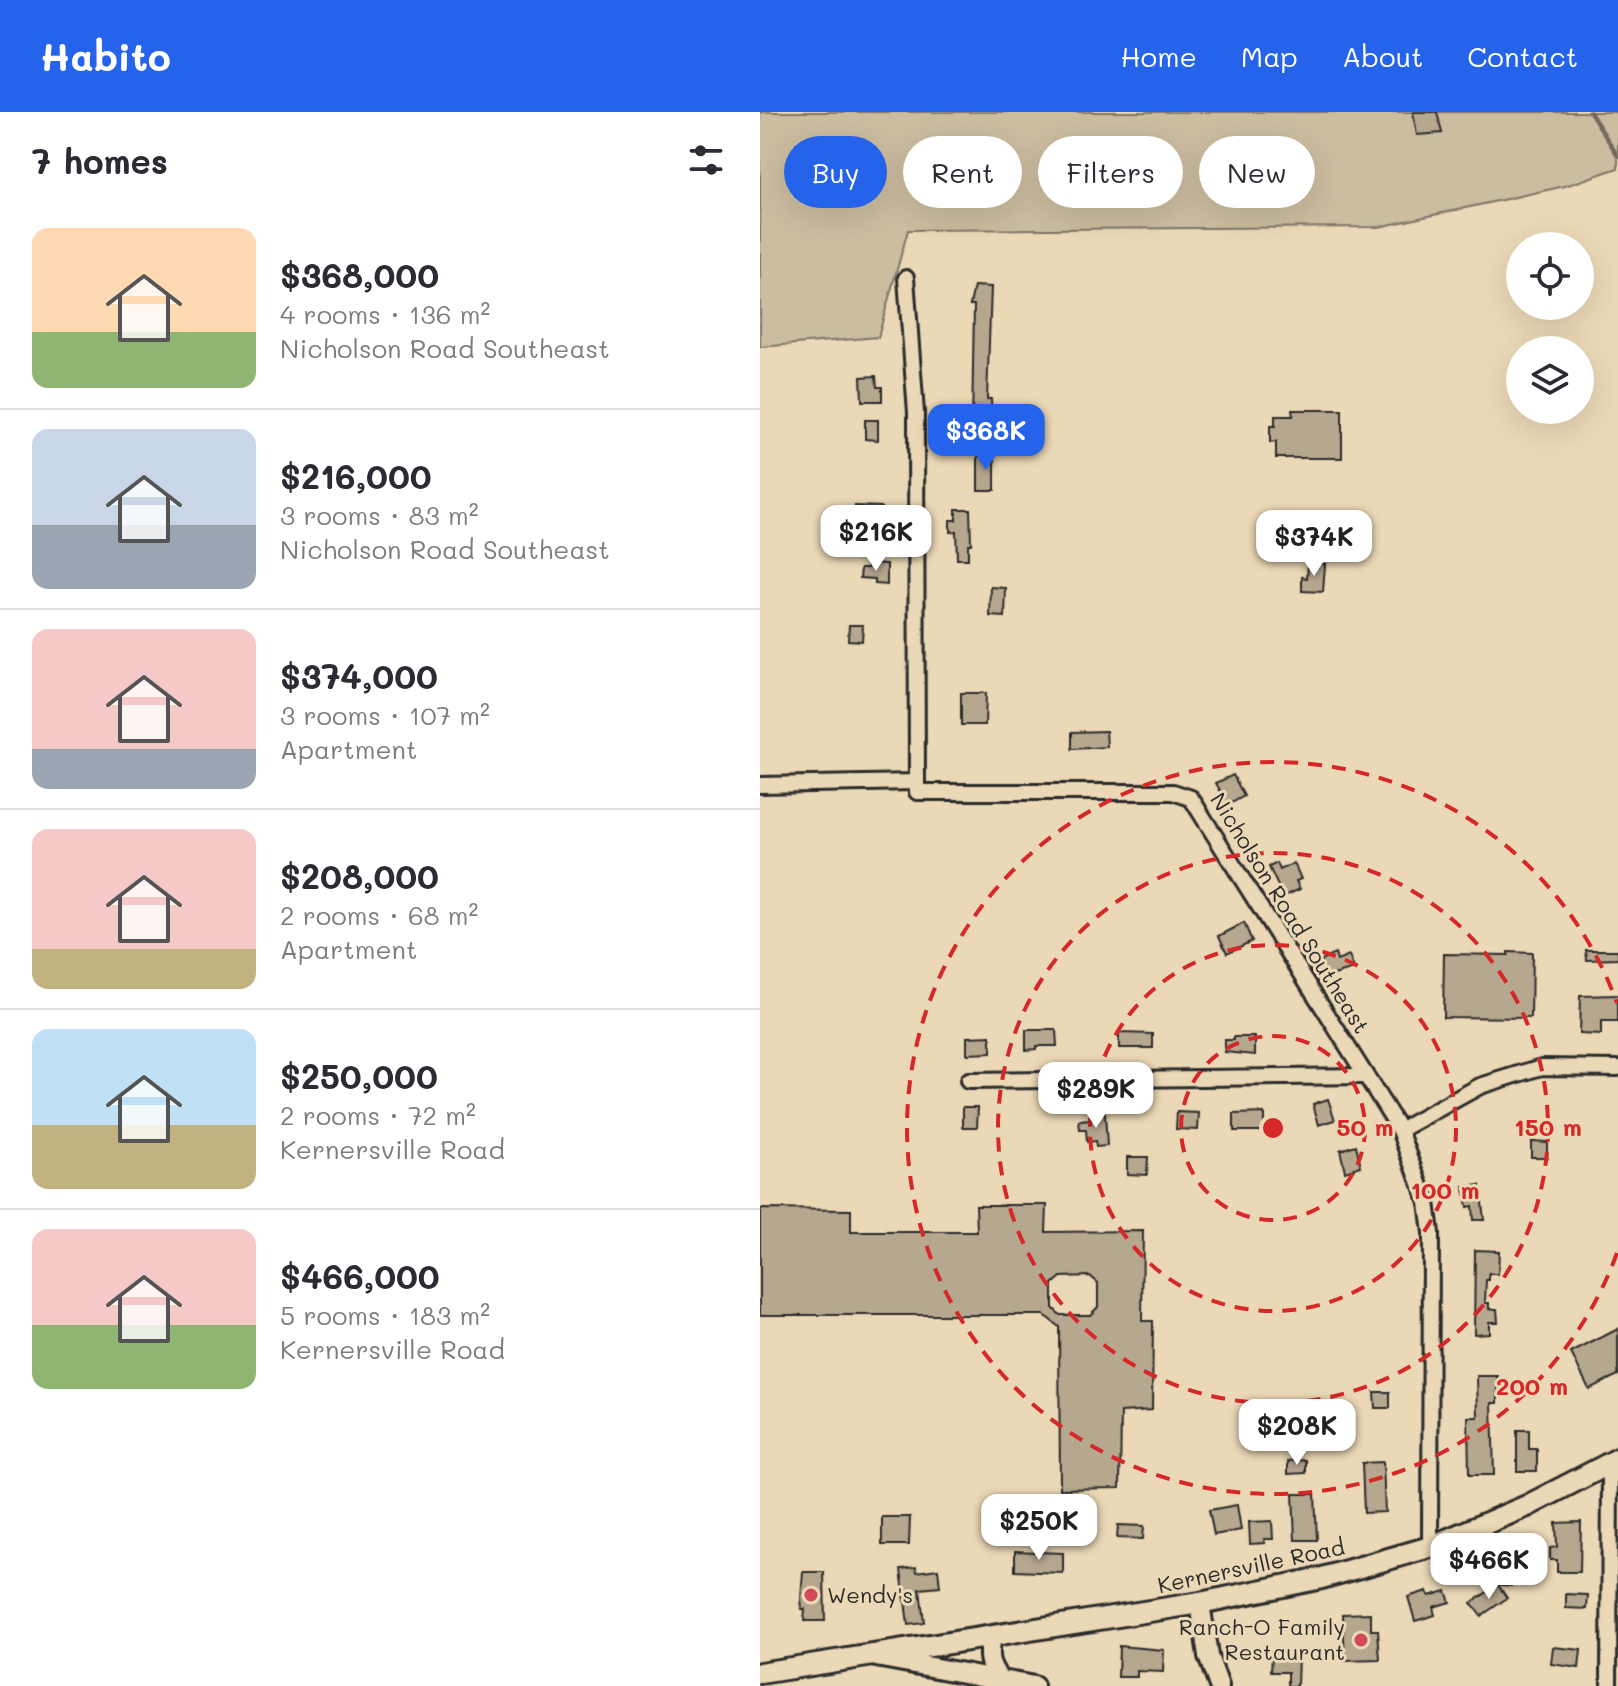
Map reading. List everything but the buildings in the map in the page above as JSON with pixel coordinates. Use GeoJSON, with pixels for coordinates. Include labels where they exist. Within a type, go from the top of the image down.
{"type":"FeatureCollection","features":[{"type":"Feature","properties":{"kind":"main road","name":"Kernersville Road"},"geometry":{"type":"LineString","coordinates":[[760,1673],[1200,1603],[1322,1578],[1430,1547],[1527,1506],[1614,1461]]}},
{"type":"Feature","properties":{"kind":"main road"},"geometry":{"type":"LineString","coordinates":[[1200,1603],[1208,1656],[1219,1686]]}},
{"type":"Feature","properties":{"kind":"main road"},"geometry":{"type":"LineString","coordinates":[[991,1638],[987,1657],[989,1666],[999,1679]]}},
{"type":"Feature","properties":{"kind":"main road"},"geometry":{"type":"LineString","coordinates":[[875,1657],[1034,1686]]}},
{"type":"Feature","properties":{"kind":"street"},"geometry":{"type":"LineString","coordinates":[[760,785],[917,782],[916,429],[906,278]]}},
{"type":"Feature","properties":{"kind":"street","name":"Nicholson Road Southeast"},"geometry":{"type":"LineString","coordinates":[[917,782],[917,792],[1173,792],[1191,798],[1400,1130],[1427,1202],[1431,1233],[1430,1547]]}},
{"type":"Feature","properties":{"kind":"street"},"geometry":{"type":"LineString","coordinates":[[1400,1130],[1480,1086],[1542,1067],[1618,1068]]}},
{"type":"Feature","properties":{"kind":"street"},"geometry":{"type":"LineString","coordinates":[[968,1081],[1366,1076]]}},
{"type":"Feature","properties":{"kind":"street"},"geometry":{"type":"LineString","coordinates":[[1609,1686],[1614,1461]]}},
{"type":"Feature","properties":{"kind":"shaded area"},"geometry":{"type":"Polygon","coordinates":[[[760,112],[1618,112],[1618,168],[1565,186],[1379,227],[908,230],[878,337],[760,347],[760,112]]]}},
{"type":"Feature","properties":{"kind":"waterway"},"geometry":{"type":"LineString","coordinates":[[1590,112],[1618,156]]}},
{"type":"Feature","properties":{"kind":"place","name":"Wendy's"},"geometry":{"type":"Point","coordinates":[811,1595]}},
{"type":"Feature","properties":{"kind":"place","name":"Ranch-O Family Restaurant"},"geometry":{"type":"Point","coordinates":[1361,1640]}}]}
